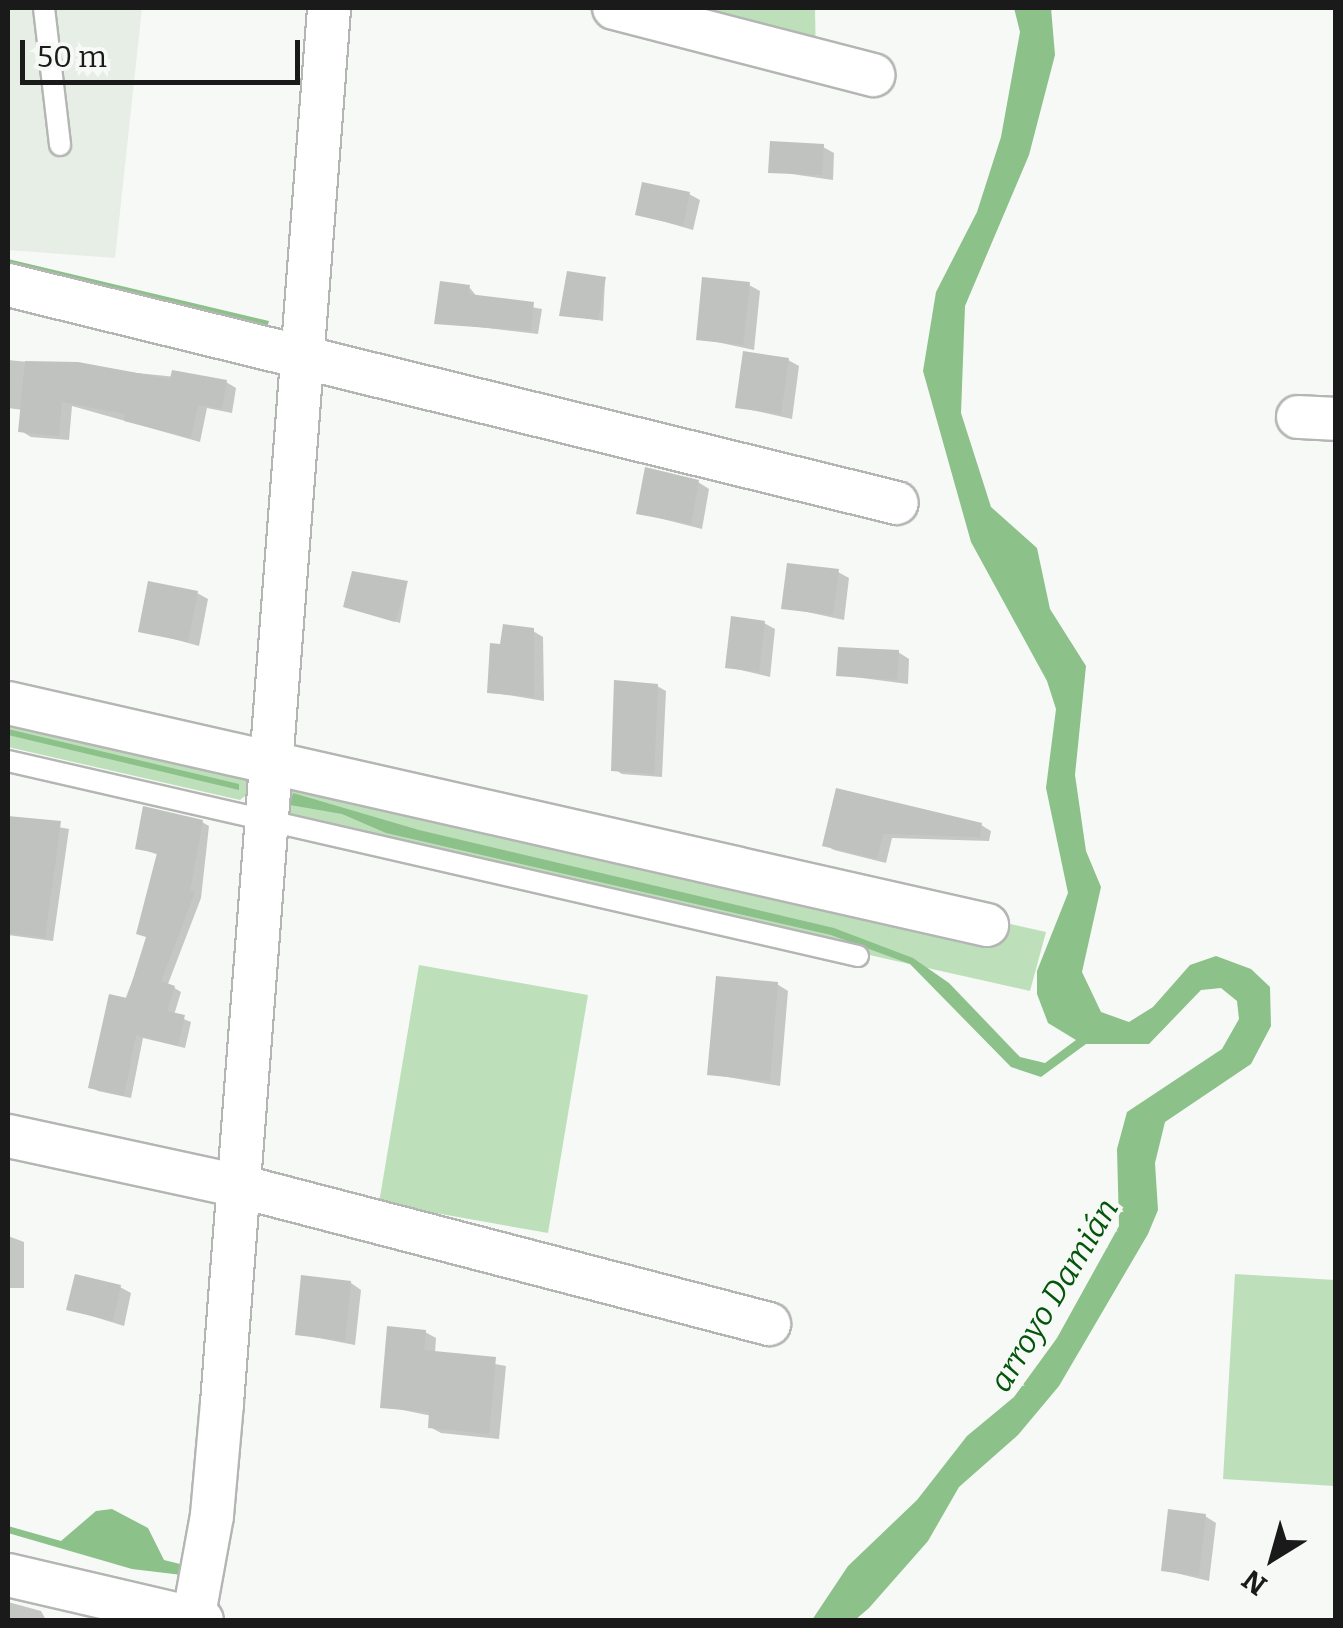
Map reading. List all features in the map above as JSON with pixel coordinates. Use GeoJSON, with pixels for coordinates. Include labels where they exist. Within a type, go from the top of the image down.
{"type":"FeatureCollection","features":[{"type":"Feature","properties":{"kind":"street"},"geometry":{"type":"LineString","coordinates":[[8,1575],[196,1620],[212,1514],[235,1185],[274,764],[328,8]]}},
{"type":"Feature","properties":{"kind":"street"},"geometry":{"type":"LineString","coordinates":[[614,8],[873,75]]}},
{"type":"Feature","properties":{"kind":"street"},"geometry":{"type":"LineString","coordinates":[[8,284],[896,503]]}},
{"type":"Feature","properties":{"kind":"street"},"geometry":{"type":"LineString","coordinates":[[8,703],[988,925]]}},
{"type":"Feature","properties":{"kind":"street"},"geometry":{"type":"LineString","coordinates":[[8,1136],[235,1185],[769,1324]]}},
{"type":"Feature","properties":{"kind":"lane"},"geometry":{"type":"LineString","coordinates":[[44,8],[60,145]]}},
{"type":"Feature","properties":{"kind":"lane"},"geometry":{"type":"LineString","coordinates":[[8,761],[858,956]]}},
{"type":"Feature","properties":{"kind":"shaded area"},"geometry":{"type":"Polygon","coordinates":[[[8,8],[142,8],[115,258],[8,250],[8,8]]]}},
{"type":"Feature","properties":{"kind":"shaded area"},"geometry":{"type":"Polygon","coordinates":[[[581,8],[815,8],[816,66],[581,8]]]}},
{"type":"Feature","properties":{"kind":"shaded area"},"geometry":{"type":"Polygon","coordinates":[[[1014,8],[1051,8],[1055,55],[1029,155],[965,306],[961,413],[991,507],[1037,548],[1050,609],[1086,666],[1075,775],[1086,851],[1101,887],[1082,972],[1101,1012],[1129,1022],[1153,1007],[1190,965],[1216,956],[1251,969],[1270,987],[1271,1026],[1251,1064],[1165,1122],[1155,1163],[1158,1210],[1148,1234],[1059,1386],[1018,1435],[959,1487],[928,1541],[869,1608],[855,1620],[812,1620],[848,1566],[917,1500],[967,1436],[1014,1397],[1057,1338],[1119,1226],[1117,1149],[1127,1112],[1222,1049],[1239,1019],[1237,1001],[1221,988],[1201,990],[1149,1044],[1086,1044],[1041,1077],[1011,1067],[910,964],[831,935],[386,833],[342,814],[290,805],[293,793],[419,830],[834,928],[913,958],[949,983],[1020,1057],[1045,1063],[1076,1040],[1048,1023],[1037,994],[1037,971],[1068,893],[1046,788],[1056,709],[1047,681],[971,542],[923,371],[936,292],[977,212],[1001,137],[1020,32],[1014,8]]]}},
{"type":"Feature","properties":{"kind":"shaded area"},"geometry":{"type":"Polygon","coordinates":[[[8,259],[269,321],[267,328],[8,265],[8,259]]]}},
{"type":"Feature","properties":{"kind":"shaded area"},"geometry":{"type":"Polygon","coordinates":[[[8,717],[250,773],[250,792],[240,800],[8,747],[8,717]]]}},
{"type":"Feature","properties":{"kind":"shaded area"},"geometry":{"type":"Polygon","coordinates":[[[8,729],[239,784],[239,790],[8,735],[8,729]]]}},
{"type":"Feature","properties":{"kind":"shaded area"},"geometry":{"type":"Polygon","coordinates":[[[289,786],[1046,932],[1030,991],[290,825],[289,786]]]}},
{"type":"Feature","properties":{"kind":"shaded area"},"geometry":{"type":"Polygon","coordinates":[[[419,965],[588,995],[548,1233],[379,1203],[419,965]]]}},
{"type":"Feature","properties":{"kind":"shaded area"},"geometry":{"type":"Polygon","coordinates":[[[1235,1274],[1335,1280],[1335,1486],[1223,1479],[1235,1274]]]}},
{"type":"Feature","properties":{"kind":"shaded area"},"geometry":{"type":"Polygon","coordinates":[[[112,1509],[148,1528],[164,1560],[184,1565],[182,1575],[132,1569],[8,1533],[8,1526],[61,1541],[96,1511],[112,1509]]]}},
{"type":"Feature","properties":{"kind":"building"},"geometry":{"type":"Polygon","coordinates":[[[770,141],[824,144],[822,175],[768,173],[770,141]]]}},
{"type":"Feature","properties":{"kind":"building"},"geometry":{"type":"Polygon","coordinates":[[[642,182],[690,192],[683,226],[635,215],[642,182]]]}},
{"type":"Feature","properties":{"kind":"building"},"geometry":{"type":"Polygon","coordinates":[[[567,271],[606,277],[598,320],[559,316],[567,271]]]}},
{"type":"Feature","properties":{"kind":"building"},"geometry":{"type":"Polygon","coordinates":[[[702,277],[750,282],[743,345],[696,340],[702,277]]]}},
{"type":"Feature","properties":{"kind":"building"},"geometry":{"type":"Polygon","coordinates":[[[440,281],[470,285],[469,294],[534,302],[531,331],[434,324],[440,281]]]}},
{"type":"Feature","properties":{"kind":"building"},"geometry":{"type":"Polygon","coordinates":[[[743,351],[789,358],[781,414],[735,408],[743,351]]]}},
{"type":"Feature","properties":{"kind":"building"},"geometry":{"type":"Polygon","coordinates":[[[25,361],[78,362],[170,379],[172,370],[227,380],[222,409],[198,405],[191,438],[124,421],[125,414],[62,402],[59,436],[18,432],[25,361]]]}},
{"type":"Feature","properties":{"kind":"building"},"geometry":{"type":"Polygon","coordinates":[[[645,467],[699,480],[691,524],[636,514],[645,467]]]}},
{"type":"Feature","properties":{"kind":"building"},"geometry":{"type":"Polygon","coordinates":[[[787,563],[839,569],[833,615],[781,609],[787,563]]]}},
{"type":"Feature","properties":{"kind":"building"},"geometry":{"type":"Polygon","coordinates":[[[352,571],[408,581],[395,622],[343,607],[352,571]]]}},
{"type":"Feature","properties":{"kind":"building"},"geometry":{"type":"Polygon","coordinates":[[[148,581],[198,591],[188,642],[138,632],[148,581]]]}},
{"type":"Feature","properties":{"kind":"building"},"geometry":{"type":"Polygon","coordinates":[[[731,616],[765,621],[759,672],[725,668],[731,616]]]}},
{"type":"Feature","properties":{"kind":"building"},"geometry":{"type":"Polygon","coordinates":[[[503,624],[534,628],[534,697],[487,693],[490,643],[500,644],[503,624]]]}},
{"type":"Feature","properties":{"kind":"building"},"geometry":{"type":"Polygon","coordinates":[[[838,647],[899,650],[897,680],[836,676],[838,647]]]}},
{"type":"Feature","properties":{"kind":"building"},"geometry":{"type":"Polygon","coordinates":[[[614,680],[658,684],[654,774],[611,771],[614,680]]]}},
{"type":"Feature","properties":{"kind":"building"},"geometry":{"type":"Polygon","coordinates":[[[836,788],[982,823],[980,837],[883,834],[877,859],[822,846],[836,788]]]}},
{"type":"Feature","properties":{"kind":"building"},"geometry":{"type":"Polygon","coordinates":[[[143,806],[203,820],[190,891],[195,892],[161,981],[175,986],[167,1011],[185,1015],[178,1046],[136,1035],[124,1096],[88,1088],[109,994],[127,998],[146,937],[136,934],[157,853],[135,849],[143,806]]]}},
{"type":"Feature","properties":{"kind":"building"},"geometry":{"type":"Polygon","coordinates":[[[8,816],[61,821],[45,938],[8,933],[8,816]]]}},
{"type":"Feature","properties":{"kind":"building"},"geometry":{"type":"Polygon","coordinates":[[[716,976],[778,982],[770,1081],[707,1075],[716,976]]]}},
{"type":"Feature","properties":{"kind":"building"},"geometry":{"type":"Polygon","coordinates":[[[75,1274],[121,1285],[113,1321],[66,1310],[75,1274]]]}},
{"type":"Feature","properties":{"kind":"building"},"geometry":{"type":"Polygon","coordinates":[[[301,1275],[351,1281],[345,1341],[295,1335],[301,1275]]]}},
{"type":"Feature","properties":{"kind":"building"},"geometry":{"type":"Polygon","coordinates":[[[387,1326],[426,1330],[424,1350],[496,1357],[489,1434],[428,1428],[429,1412],[380,1408],[387,1326]]]}},
{"type":"Feature","properties":{"kind":"building"},"geometry":{"type":"Polygon","coordinates":[[[1168,1509],[1206,1514],[1199,1576],[1161,1571],[1168,1509]]]}},
{"type":"Feature","properties":{"kind":"water label","name":"arroyo Damián"},"geometry":{"type":"Point","coordinates":[1054,1295]}}]}
